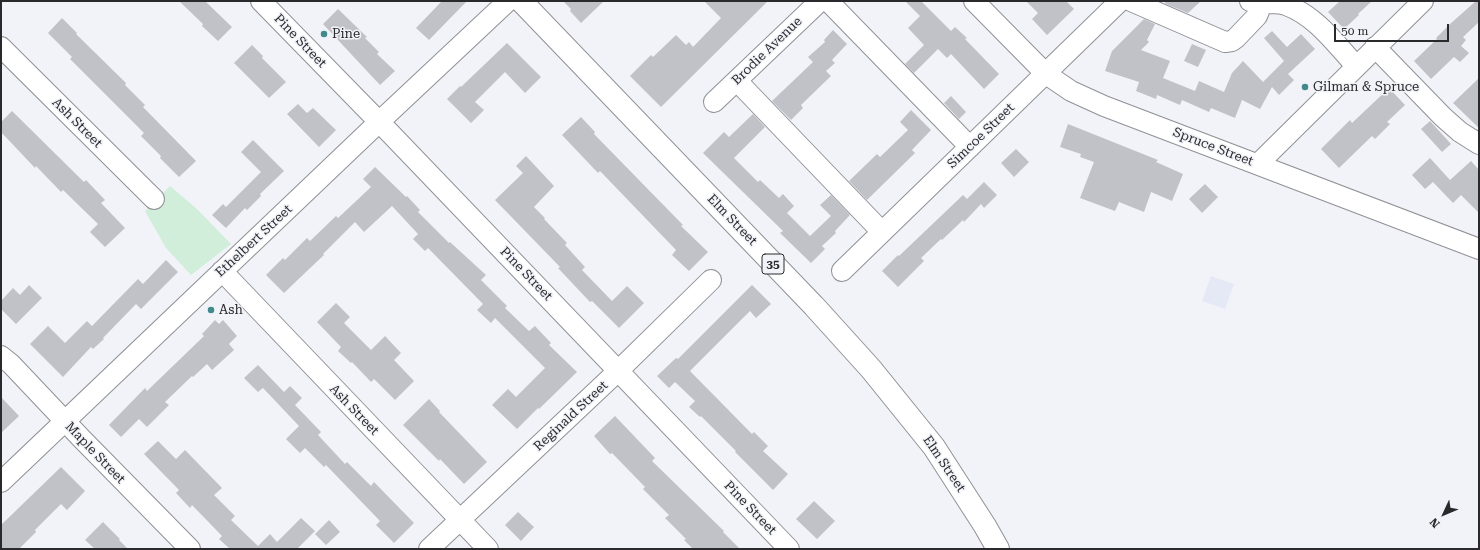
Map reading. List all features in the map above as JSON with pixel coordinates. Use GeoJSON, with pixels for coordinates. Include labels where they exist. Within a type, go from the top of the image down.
{"type":"FeatureCollection","features":[{"type":"Feature","properties":{"kind":"main road","name":"Elm Street"},"geometry":{"type":"LineString","coordinates":[[521,1],[814,306],[871,369],[934,447],[985,526],[998,549]]}},
{"type":"Feature","properties":{"kind":"street","name":"Pine Street"},"geometry":{"type":"LineString","coordinates":[[261,1],[789,549]]}},
{"type":"Feature","properties":{"kind":"street","name":"Ethelbert Street"},"geometry":{"type":"LineString","coordinates":[[1,482],[508,1]]}},
{"type":"Feature","properties":{"kind":"street","name":"Brodie Avenue"},"geometry":{"type":"LineString","coordinates":[[714,102],[820,1]]}},
{"type":"Feature","properties":{"kind":"street"},"geometry":{"type":"LineString","coordinates":[[828,1],[970,147]]}},
{"type":"Feature","properties":{"kind":"street","name":"Spruce Street"},"geometry":{"type":"LineString","coordinates":[[974,1],[1046,74],[1071,91],[1104,106],[1479,249]]}},
{"type":"Feature","properties":{"kind":"street"},"geometry":{"type":"LineString","coordinates":[[1258,164],[1423,1]]}},
{"type":"Feature","properties":{"kind":"street"},"geometry":{"type":"LineString","coordinates":[[1122,2],[1225,42],[1232,41],[1236,38],[1268,2],[1288,5],[1310,17],[1356,66]]}},
{"type":"Feature","properties":{"kind":"street","name":"Simcoe Street"},"geometry":{"type":"LineString","coordinates":[[842,271],[1122,2]]}},
{"type":"Feature","properties":{"kind":"street","name":"Ash Street"},"geometry":{"type":"LineString","coordinates":[[1,47],[154,199]]}},
{"type":"Feature","properties":{"kind":"street"},"geometry":{"type":"LineString","coordinates":[[1375,47],[1443,117],[1460,132],[1479,144]]}},
{"type":"Feature","properties":{"kind":"street"},"geometry":{"type":"LineString","coordinates":[[737,81],[882,232]]}},
{"type":"Feature","properties":{"kind":"street","name":"Ash Street"},"geometry":{"type":"LineString","coordinates":[[222,271],[488,549]]}},
{"type":"Feature","properties":{"kind":"street","name":"Reginald Street"},"geometry":{"type":"LineString","coordinates":[[429,549],[618,371],[711,280]]}},
{"type":"Feature","properties":{"kind":"street","name":"Maple Street"},"geometry":{"type":"LineString","coordinates":[[1,356],[11,364],[64,421],[190,549]]}},
{"type":"Feature","properties":{"kind":"shaded area"},"geometry":{"type":"Polygon","coordinates":[[[1211,276],[1234,284],[1225,309],[1202,301],[1211,276]]]}},
{"type":"Feature","properties":{"kind":"green space"},"geometry":{"type":"Polygon","coordinates":[[[170,186],[197,209],[231,244],[191,275],[166,248],[145,211],[170,186]]]}},
{"type":"Feature","properties":{"kind":"building"},"geometry":{"type":"Polygon","coordinates":[[[179,1],[205,1],[232,27],[218,41],[179,1]]]}},
{"type":"Feature","properties":{"kind":"building"},"geometry":{"type":"Polygon","coordinates":[[[442,1],[467,1],[429,40],[416,28],[442,1]]]}},
{"type":"Feature","properties":{"kind":"building"},"geometry":{"type":"Polygon","coordinates":[[[563,1],[604,1],[581,23],[563,1]]]}},
{"type":"Feature","properties":{"kind":"building"},"geometry":{"type":"Polygon","coordinates":[[[704,1],[768,1],[661,107],[630,76],[651,55],[653,57],[676,35],[686,45],[689,42],[693,47],[721,18],[704,1]]]}},
{"type":"Feature","properties":{"kind":"building"},"geometry":{"type":"Polygon","coordinates":[[[905,1],[921,1],[951,31],[955,27],[967,38],[965,39],[999,74],[984,89],[951,54],[947,58],[938,49],[914,73],[905,64],[924,45],[908,28],[920,16],[905,1]]]}},
{"type":"Feature","properties":{"kind":"building"},"geometry":{"type":"Polygon","coordinates":[[[1026,1],[1066,1],[1074,9],[1047,35],[1032,19],[1038,13],[1026,1]]]}},
{"type":"Feature","properties":{"kind":"building"},"geometry":{"type":"Polygon","coordinates":[[[1164,1],[1201,1],[1188,13],[1166,4],[1164,1]]]}},
{"type":"Feature","properties":{"kind":"building"},"geometry":{"type":"Polygon","coordinates":[[[1340,1],[1372,1],[1344,29],[1328,12],[1340,1]]]}},
{"type":"Feature","properties":{"kind":"building"},"geometry":{"type":"Polygon","coordinates":[[[1476,1],[1479,1],[1479,22],[1463,37],[1466,40],[1461,46],[1469,53],[1460,62],[1454,57],[1431,79],[1414,61],[1450,24],[1476,1]]]}},
{"type":"Feature","properties":{"kind":"building"},"geometry":{"type":"Polygon","coordinates":[[[338,9],[367,37],[365,38],[379,52],[377,54],[395,71],[380,85],[323,24],[338,9]]]}},
{"type":"Feature","properties":{"kind":"building"},"geometry":{"type":"Polygon","coordinates":[[[62,18],[77,33],[76,34],[126,83],[125,85],[145,105],[143,107],[196,161],[179,177],[141,136],[144,133],[70,59],[72,57],[48,33],[62,18]]]}},
{"type":"Feature","properties":{"kind":"building"},"geometry":{"type":"Polygon","coordinates":[[[1144,19],[1155,24],[1147,40],[1149,42],[1141,50],[1170,61],[1163,78],[1195,91],[1199,81],[1224,92],[1232,73],[1243,61],[1263,82],[1284,61],[1264,38],[1272,31],[1287,47],[1301,34],[1315,49],[1288,74],[1294,80],[1279,95],[1272,87],[1260,109],[1242,100],[1235,118],[1211,108],[1209,112],[1182,100],[1180,105],[1157,95],[1156,99],[1136,91],[1139,82],[1105,71],[1112,51],[1144,19]]]}},
{"type":"Feature","properties":{"kind":"building"},"geometry":{"type":"Polygon","coordinates":[[[833,30],[847,44],[832,60],[835,63],[826,71],[831,76],[801,105],[803,108],[791,120],[772,101],[813,62],[808,57],[825,42],[824,40],[833,30]]]}},
{"type":"Feature","properties":{"kind":"building"},"geometry":{"type":"Polygon","coordinates":[[[507,43],[541,77],[525,93],[505,72],[475,102],[484,110],[471,123],[447,99],[507,43]]]}},
{"type":"Feature","properties":{"kind":"building"},"geometry":{"type":"Polygon","coordinates":[[[1192,44],[1206,50],[1198,67],[1184,61],[1192,44]]]}},
{"type":"Feature","properties":{"kind":"building"},"geometry":{"type":"Polygon","coordinates":[[[252,45],[263,56],[262,58],[286,82],[269,98],[234,63],[252,45]]]}},
{"type":"Feature","properties":{"kind":"building"},"geometry":{"type":"Polygon","coordinates":[[[1479,78],[1479,128],[1453,103],[1479,78]]]}},
{"type":"Feature","properties":{"kind":"building"},"geometry":{"type":"Polygon","coordinates":[[[1389,88],[1405,105],[1387,122],[1390,124],[1375,139],[1372,136],[1339,168],[1321,149],[1350,120],[1352,123],[1389,88]]]}},
{"type":"Feature","properties":{"kind":"building"},"geometry":{"type":"Polygon","coordinates":[[[951,96],[966,112],[959,119],[944,103],[951,96]]]}},
{"type":"Feature","properties":{"kind":"building"},"geometry":{"type":"Polygon","coordinates":[[[298,104],[307,113],[313,108],[336,130],[319,147],[287,114],[298,104]]]}},
{"type":"Feature","properties":{"kind":"building"},"geometry":{"type":"Polygon","coordinates":[[[911,110],[931,130],[912,150],[915,153],[867,200],[849,181],[877,154],[880,157],[908,130],[900,122],[911,110]]]}},
{"type":"Feature","properties":{"kind":"building"},"geometry":{"type":"Polygon","coordinates":[[[12,111],[84,182],[86,180],[105,200],[101,203],[125,228],[105,247],[90,232],[98,224],[63,190],[61,192],[36,166],[35,168],[1,132],[1,122],[12,111]]]}},
{"type":"Feature","properties":{"kind":"building"},"geometry":{"type":"Polygon","coordinates":[[[753,114],[765,127],[734,158],[758,182],[760,180],[779,198],[783,194],[794,206],[787,213],[810,236],[831,216],[820,205],[831,195],[850,215],[835,231],[836,233],[822,246],[825,249],[811,263],[780,233],[783,231],[703,153],[724,132],[729,137],[753,114]]]}},
{"type":"Feature","properties":{"kind":"building"},"geometry":{"type":"Polygon","coordinates":[[[581,117],[595,132],[594,134],[683,225],[681,226],[708,252],[689,271],[672,255],[676,250],[600,171],[598,173],[562,135],[581,117]]]}},
{"type":"Feature","properties":{"kind":"building"},"geometry":{"type":"Polygon","coordinates":[[[1430,121],[1451,144],[1442,152],[1421,129],[1430,121]]]}},
{"type":"Feature","properties":{"kind":"building"},"geometry":{"type":"Polygon","coordinates":[[[1068,124],[1158,160],[1156,162],[1183,174],[1172,201],[1151,192],[1144,212],[1119,202],[1115,211],[1080,198],[1094,162],[1080,157],[1081,154],[1060,147],[1068,124]]]}},
{"type":"Feature","properties":{"kind":"building"},"geometry":{"type":"Polygon","coordinates":[[[253,140],[284,171],[260,194],[261,196],[247,210],[245,208],[226,228],[212,215],[223,204],[226,207],[261,172],[241,152],[253,140]]]}},
{"type":"Feature","properties":{"kind":"building"},"geometry":{"type":"Polygon","coordinates":[[[1016,149],[1029,162],[1014,177],[1001,163],[1016,149]]]}},
{"type":"Feature","properties":{"kind":"building"},"geometry":{"type":"Polygon","coordinates":[[[526,156],[554,186],[534,207],[567,243],[565,245],[585,267],[582,270],[612,301],[627,286],[644,303],[619,328],[592,301],[590,302],[558,268],[560,267],[495,200],[523,173],[516,166],[526,156]]]}},
{"type":"Feature","properties":{"kind":"building"},"geometry":{"type":"Polygon","coordinates":[[[1430,158],[1450,180],[1471,161],[1479,170],[1479,213],[1461,195],[1453,203],[1433,182],[1425,189],[1412,175],[1430,158]]]}},
{"type":"Feature","properties":{"kind":"building"},"geometry":{"type":"Polygon","coordinates":[[[375,167],[406,197],[407,196],[420,210],[418,212],[449,243],[450,242],[486,275],[481,280],[507,306],[505,308],[529,331],[535,326],[551,343],[549,345],[577,372],[517,429],[492,405],[508,389],[516,397],[545,368],[495,318],[491,323],[477,310],[483,304],[428,248],[425,251],[413,239],[418,234],[392,206],[364,232],[355,222],[323,254],[324,255],[284,293],[266,275],[283,258],[285,260],[307,238],[310,241],[336,216],[338,218],[371,187],[363,179],[375,167]]]}},
{"type":"Feature","properties":{"kind":"building"},"geometry":{"type":"Polygon","coordinates":[[[984,182],[997,195],[984,208],[981,204],[964,222],[963,220],[942,240],[941,239],[921,258],[924,261],[898,287],[882,271],[963,195],[967,199],[984,182]]]}},
{"type":"Feature","properties":{"kind":"building"},"geometry":{"type":"Polygon","coordinates":[[[1205,184],[1218,197],[1202,213],[1189,199],[1205,184]]]}},
{"type":"Feature","properties":{"kind":"building"},"geometry":{"type":"Polygon","coordinates":[[[166,260],[178,272],[141,309],[136,304],[103,338],[104,339],[93,349],[91,347],[63,377],[30,344],[48,326],[65,343],[87,321],[92,326],[138,279],[143,284],[166,260]]]}},
{"type":"Feature","properties":{"kind":"building"},"geometry":{"type":"Polygon","coordinates":[[[29,285],[42,298],[16,324],[1,309],[1,301],[13,288],[20,295],[29,285]]]}},
{"type":"Feature","properties":{"kind":"building"},"geometry":{"type":"Polygon","coordinates":[[[752,285],[771,304],[756,318],[750,311],[690,371],[752,434],[754,432],[768,446],[763,451],[788,474],[773,490],[701,416],[700,417],[689,407],[695,401],[675,382],[669,388],[657,376],[676,358],[678,359],[752,285]]]}},
{"type":"Feature","properties":{"kind":"building"},"geometry":{"type":"Polygon","coordinates":[[[336,303],[350,317],[344,323],[371,350],[385,336],[401,353],[394,360],[414,381],[395,400],[374,379],[371,382],[352,362],[351,363],[338,351],[341,347],[317,322],[336,303]]]}},
{"type":"Feature","properties":{"kind":"building"},"geometry":{"type":"Polygon","coordinates":[[[215,320],[219,324],[223,320],[237,336],[229,344],[234,350],[212,370],[207,364],[193,377],[192,376],[165,402],[169,405],[147,427],[139,419],[121,437],[109,425],[145,388],[147,391],[204,336],[202,334],[215,320]]]}},
{"type":"Feature","properties":{"kind":"building"},"geometry":{"type":"Polygon","coordinates":[[[258,365],[284,392],[290,386],[302,398],[295,405],[321,432],[318,435],[345,464],[347,462],[371,486],[374,482],[414,523],[394,543],[376,525],[380,521],[326,465],[324,467],[305,448],[300,453],[286,439],[299,426],[263,388],[258,392],[244,378],[258,365]]]}},
{"type":"Feature","properties":{"kind":"building"},"geometry":{"type":"Polygon","coordinates":[[[1,397],[19,416],[1,433],[1,397]]]}},
{"type":"Feature","properties":{"kind":"building"},"geometry":{"type":"Polygon","coordinates":[[[429,399],[440,411],[439,412],[487,462],[464,484],[440,459],[439,461],[403,425],[429,399]]]}},
{"type":"Feature","properties":{"kind":"building"},"geometry":{"type":"Polygon","coordinates":[[[615,416],[655,458],[652,461],[724,531],[723,532],[740,549],[693,549],[684,540],[686,539],[665,518],[669,515],[643,489],[645,487],[612,453],[610,454],[594,436],[615,416]]]}},
{"type":"Feature","properties":{"kind":"building"},"geometry":{"type":"Polygon","coordinates":[[[158,441],[176,459],[185,450],[222,488],[214,495],[235,516],[231,520],[258,546],[270,534],[277,542],[301,518],[315,531],[297,549],[230,549],[219,539],[222,536],[192,505],[190,508],[176,493],[179,490],[144,454],[158,441]]]}},
{"type":"Feature","properties":{"kind":"building"},"geometry":{"type":"Polygon","coordinates":[[[61,467],[85,491],[67,510],[61,504],[35,530],[36,532],[19,549],[1,549],[1,525],[61,467]]]}},
{"type":"Feature","properties":{"kind":"building"},"geometry":{"type":"Polygon","coordinates":[[[814,501],[835,521],[817,539],[796,519],[814,501]]]}},
{"type":"Feature","properties":{"kind":"building"},"geometry":{"type":"Polygon","coordinates":[[[518,512],[534,527],[521,541],[505,525],[518,512]]]}},
{"type":"Feature","properties":{"kind":"building"},"geometry":{"type":"Polygon","coordinates":[[[329,520],[340,532],[326,545],[315,534],[329,520]]]}},
{"type":"Feature","properties":{"kind":"building"},"geometry":{"type":"Polygon","coordinates":[[[103,522],[128,549],[95,549],[85,540],[103,522]]]}},
{"type":"Feature","properties":{"kind":"place","name":"Pine"},"geometry":{"type":"Point","coordinates":[324,34]}},
{"type":"Feature","properties":{"kind":"place","name":"Gilman & Spruce"},"geometry":{"type":"Point","coordinates":[1305,87]}},
{"type":"Feature","properties":{"kind":"place","name":"Ash"},"geometry":{"type":"Point","coordinates":[211,310]}}]}
